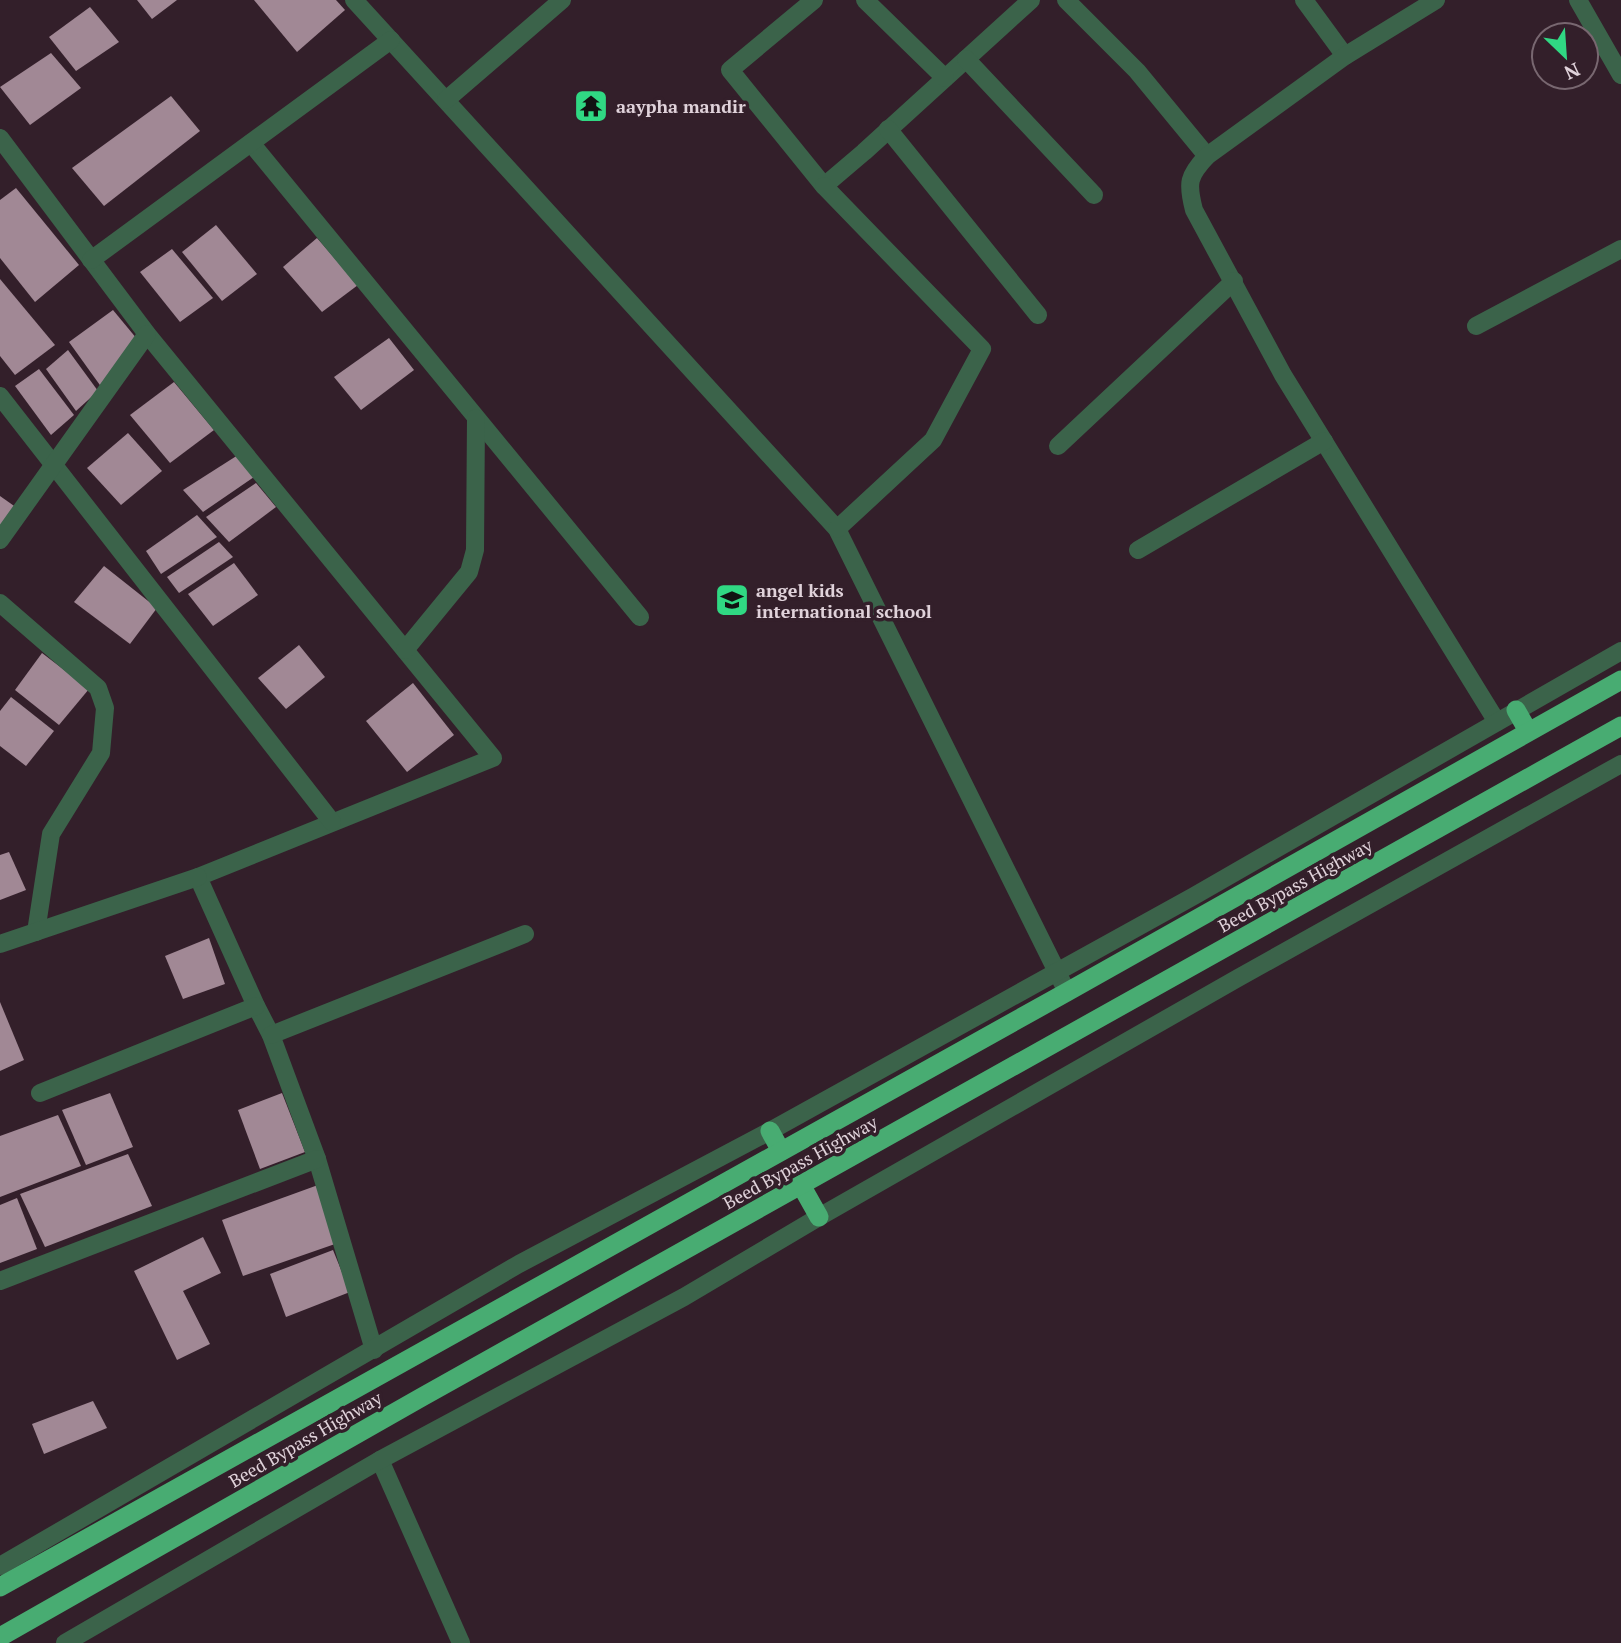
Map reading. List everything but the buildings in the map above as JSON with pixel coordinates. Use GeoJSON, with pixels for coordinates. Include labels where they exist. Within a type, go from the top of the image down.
{"type":"FeatureCollection","features":[{"type":"Feature","properties":{"kind":"highway","name":"Beed Bypass Highway"},"geometry":{"type":"LineString","coordinates":[[0,1587],[1621,680]]}},
{"type":"Feature","properties":{"kind":"highway"},"geometry":{"type":"LineString","coordinates":[[1516,710],[1528,731]]}},
{"type":"Feature","properties":{"kind":"highway","name":"Beed Bypass Highway"},"geometry":{"type":"LineString","coordinates":[[0,1637],[422,1397],[1621,726]]}},
{"type":"Feature","properties":{"kind":"highway"},"geometry":{"type":"LineString","coordinates":[[770,1131],[781,1151]]}},
{"type":"Feature","properties":{"kind":"highway"},"geometry":{"type":"LineString","coordinates":[[801,1185],[819,1217]]}},
{"type":"Feature","properties":{"kind":"street"},"geometry":{"type":"LineString","coordinates":[[354,0],[837,529],[1067,992]]}},
{"type":"Feature","properties":{"kind":"street"},"geometry":{"type":"LineString","coordinates":[[446,100],[562,0]]}},
{"type":"Feature","properties":{"kind":"street"},"geometry":{"type":"LineString","coordinates":[[814,0],[730,69],[824,186],[982,349],[933,440],[837,529]]}},
{"type":"Feature","properties":{"kind":"street"},"geometry":{"type":"LineString","coordinates":[[865,0],[944,78]]}},
{"type":"Feature","properties":{"kind":"street"},"geometry":{"type":"LineString","coordinates":[[824,186],[1031,0]]}},
{"type":"Feature","properties":{"kind":"street"},"geometry":{"type":"LineString","coordinates":[[1066,0],[1137,71],[1208,156]]}},
{"type":"Feature","properties":{"kind":"street"},"geometry":{"type":"LineString","coordinates":[[1304,0],[1345,56]]}},
{"type":"Feature","properties":{"kind":"street"},"geometry":{"type":"LineString","coordinates":[[1436,0],[1345,56],[1208,156],[1194,170],[1188,189],[1194,210],[1283,375],[1497,722]]}},
{"type":"Feature","properties":{"kind":"street"},"geometry":{"type":"LineString","coordinates":[[1578,0],[1621,75]]}},
{"type":"Feature","properties":{"kind":"street"},"geometry":{"type":"LineString","coordinates":[[91,260],[391,40]]}},
{"type":"Feature","properties":{"kind":"street"},"geometry":{"type":"LineString","coordinates":[[966,59],[1094,195]]}},
{"type":"Feature","properties":{"kind":"street"},"geometry":{"type":"LineString","coordinates":[[888,129],[1038,315]]}},
{"type":"Feature","properties":{"kind":"street"},"geometry":{"type":"LineString","coordinates":[[0,138],[147,334],[493,758],[198,877],[0,944]]}},
{"type":"Feature","properties":{"kind":"street"},"geometry":{"type":"LineString","coordinates":[[251,143],[640,617]]}},
{"type":"Feature","properties":{"kind":"street"},"geometry":{"type":"LineString","coordinates":[[1476,326],[1621,249]]}},
{"type":"Feature","properties":{"kind":"street"},"geometry":{"type":"LineString","coordinates":[[1058,446],[1234,281]]}},
{"type":"Feature","properties":{"kind":"street"},"geometry":{"type":"LineString","coordinates":[[0,540],[147,334]]}},
{"type":"Feature","properties":{"kind":"street"},"geometry":{"type":"LineString","coordinates":[[0,396],[332,822]]}},
{"type":"Feature","properties":{"kind":"street"},"geometry":{"type":"LineString","coordinates":[[405,650],[469,572],[475,550],[476,418]]}},
{"type":"Feature","properties":{"kind":"street"},"geometry":{"type":"LineString","coordinates":[[1138,550],[1324,441]]}},
{"type":"Feature","properties":{"kind":"street"},"geometry":{"type":"LineString","coordinates":[[0,603],[98,688],[105,708],[102,753],[51,834],[36,932]]}},
{"type":"Feature","properties":{"kind":"street"},"geometry":{"type":"LineString","coordinates":[[0,1566],[519,1264],[770,1131],[1194,897],[1621,651]]}},
{"type":"Feature","properties":{"kind":"street"},"geometry":{"type":"LineString","coordinates":[[65,1643],[380,1460],[684,1297],[1238,978],[1621,764]]}},
{"type":"Feature","properties":{"kind":"street"},"geometry":{"type":"LineString","coordinates":[[198,877],[271,1035],[317,1159],[374,1350]]}},
{"type":"Feature","properties":{"kind":"street"},"geometry":{"type":"LineString","coordinates":[[271,1035],[524,934]]}},
{"type":"Feature","properties":{"kind":"street"},"geometry":{"type":"LineString","coordinates":[[40,1093],[256,1006]]}},
{"type":"Feature","properties":{"kind":"street"},"geometry":{"type":"LineString","coordinates":[[0,1281],[317,1159]]}},
{"type":"Feature","properties":{"kind":"street"},"geometry":{"type":"LineString","coordinates":[[380,1460],[461,1643]]}},
{"type":"Feature","properties":{"kind":"place","name":"aaypha mandir"},"geometry":{"type":"Point","coordinates":[591,106]}},
{"type":"Feature","properties":{"kind":"place","name":"angel kids international school"},"geometry":{"type":"Point","coordinates":[732,600]}}]}
